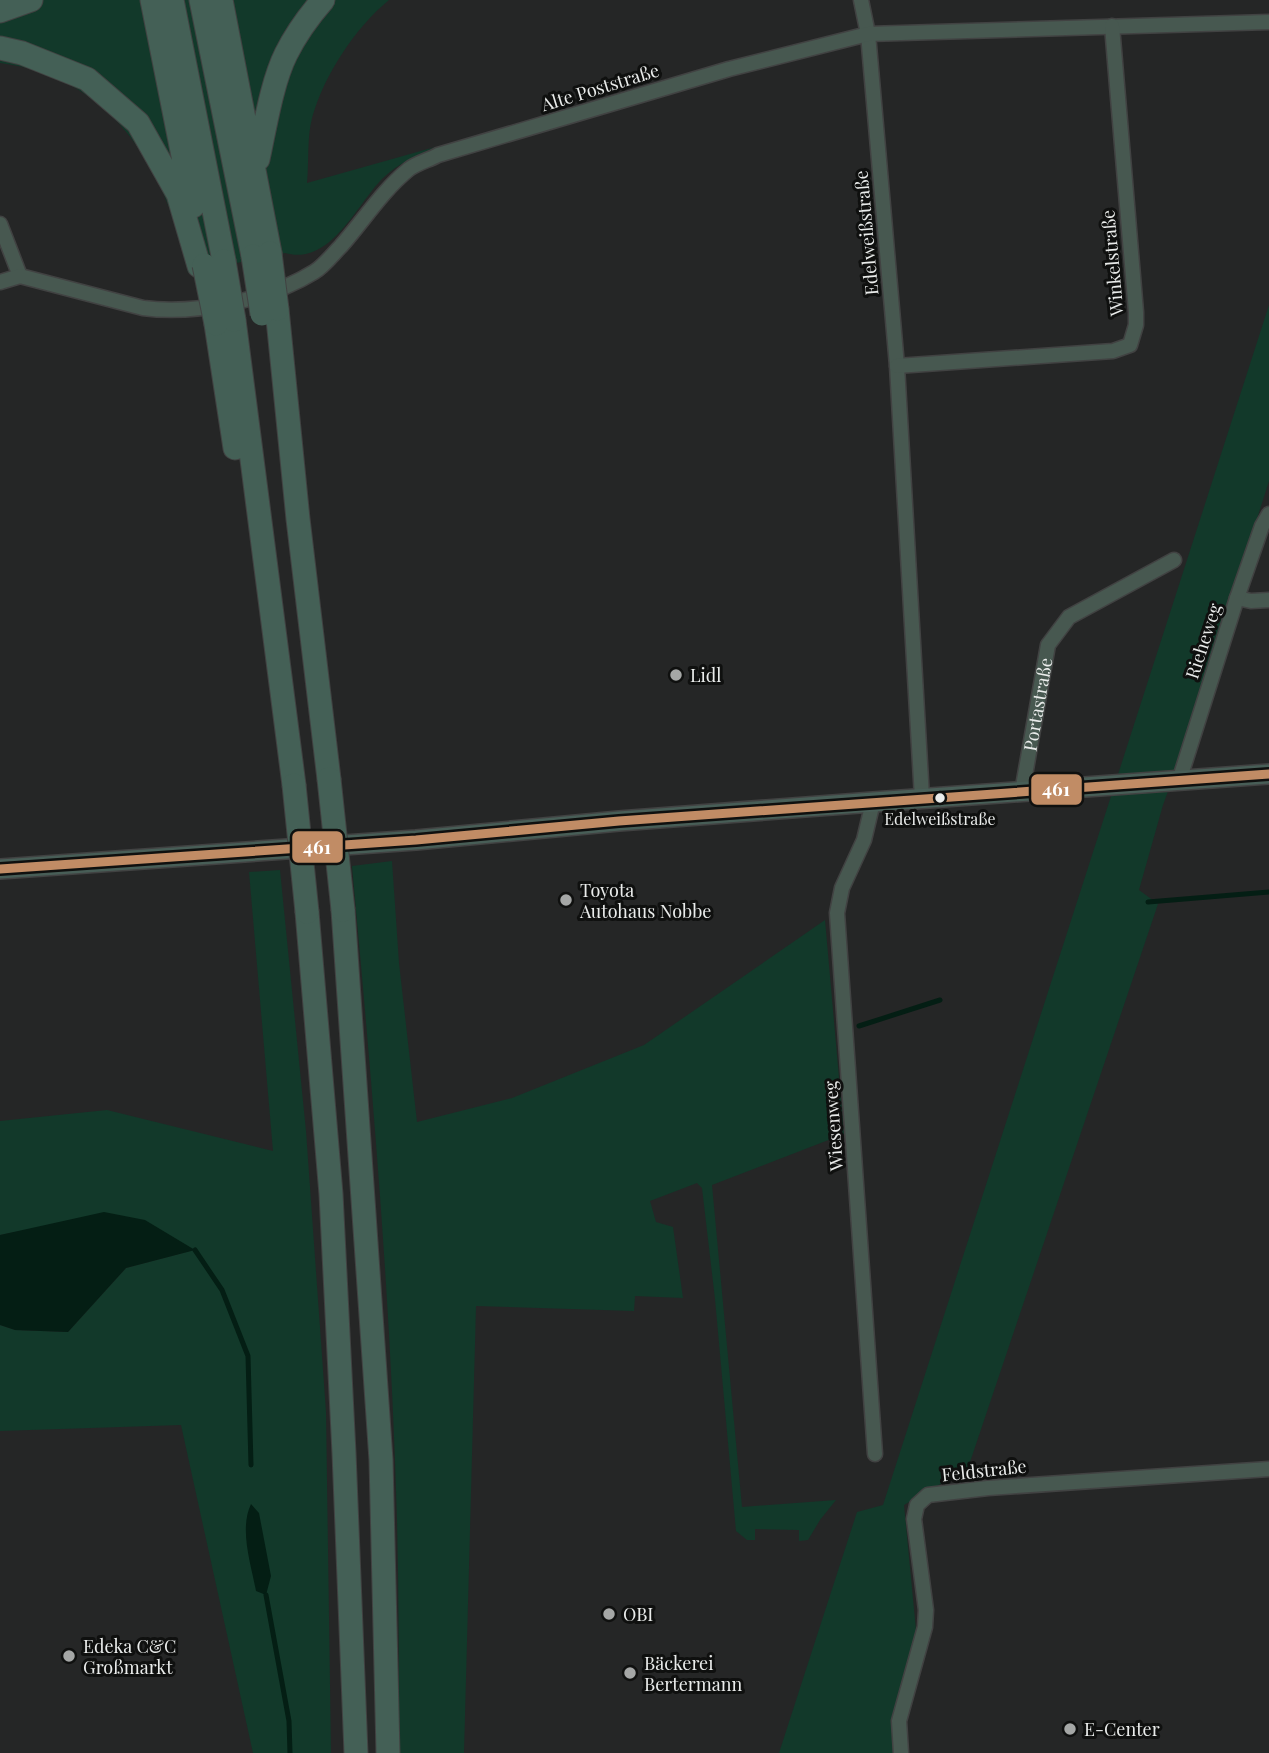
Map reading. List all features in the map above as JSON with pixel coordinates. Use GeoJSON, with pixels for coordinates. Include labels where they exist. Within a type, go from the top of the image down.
{"type":"FeatureCollection","features":[{"type":"Feature","properties":{"kind":"highway"},"geometry":{"type":"LineString","coordinates":[[0,11],[31,0]]}},
{"type":"Feature","properties":{"kind":"highway"},"geometry":{"type":"LineString","coordinates":[[152,0],[209,264],[225,322],[243,494],[271,604],[294,785],[331,1194],[356,1753]]}},
{"type":"Feature","properties":{"kind":"highway"},"geometry":{"type":"LineString","coordinates":[[172,0],[209,264]]}},
{"type":"Feature","properties":{"kind":"highway"},"geometry":{"type":"LineString","coordinates":[[201,0],[261,255],[270,311],[298,519],[343,910],[381,1460],[388,1753]]}},
{"type":"Feature","properties":{"kind":"highway"},"geometry":{"type":"LineString","coordinates":[[221,0],[255,169],[261,255]]}},
{"type":"Feature","properties":{"kind":"highway"},"geometry":{"type":"LineString","coordinates":[[255,169],[285,55],[308,17],[323,0]]}},
{"type":"Feature","properties":{"kind":"highway"},"geometry":{"type":"LineString","coordinates":[[0,48],[22,53],[87,79],[138,123],[178,194],[209,264]]}},
{"type":"Feature","properties":{"kind":"main road"},"geometry":{"type":"LineString","coordinates":[[0,869],[416,840],[619,821],[1269,774]]}},
{"type":"Feature","properties":{"kind":"street","name":"Edelweißstraße"},"geometry":{"type":"LineString","coordinates":[[860,0],[868,34],[897,366],[922,798]]}},
{"type":"Feature","properties":{"kind":"street","name":"Alte Poststraße"},"geometry":{"type":"LineString","coordinates":[[20,276],[143,308],[183,310],[239,302],[315,271],[411,167],[438,155],[729,69],[868,34],[1269,22]]}},
{"type":"Feature","properties":{"kind":"street","name":"Winkelstraße"},"geometry":{"type":"LineString","coordinates":[[897,366],[1113,351],[1130,345],[1136,325],[1136,312],[1112,26]]}},
{"type":"Feature","properties":{"kind":"street"},"geometry":{"type":"LineString","coordinates":[[0,224],[20,276],[0,282]]}},
{"type":"Feature","properties":{"kind":"street","name":"Rieheweg"},"geometry":{"type":"LineString","coordinates":[[1179,781],[1237,598],[1262,526],[1269,514]]}},
{"type":"Feature","properties":{"kind":"street","name":"Portastraße"},"geometry":{"type":"LineString","coordinates":[[1021,792],[1048,645],[1069,617],[1174,560]]}},
{"type":"Feature","properties":{"kind":"street"},"geometry":{"type":"LineString","coordinates":[[1237,598],[1251,601],[1269,600]]}},
{"type":"Feature","properties":{"kind":"street","name":"Wiesenweg"},"geometry":{"type":"LineString","coordinates":[[873,802],[864,840],[842,888],[837,913],[875,1454]]}},
{"type":"Feature","properties":{"kind":"street","name":"Feldstraße"},"geometry":{"type":"LineString","coordinates":[[901,1753],[899,1721],[925,1628],[926,1610],[914,1519],[917,1505],[928,1495],[988,1488],[1269,1469]]}},
{"type":"Feature","properties":{"kind":"shaded area"},"geometry":{"type":"Polygon","coordinates":[[[0,0],[389,0],[353,38],[324,85],[310,125],[307,183],[435,147],[408,160],[383,178],[341,230],[316,251],[301,255],[285,253],[188,273],[179,235],[166,199],[149,165],[128,135],[104,108],[74,87],[40,72],[0,63],[0,0]]]}},
{"type":"Feature","properties":{"kind":"shaded area"},"geometry":{"type":"Polygon","coordinates":[[[1269,305],[1269,481],[1185,745],[1163,805],[1139,890],[1158,904],[968,1468],[904,1505],[916,1630],[893,1723],[896,1753],[779,1753],[857,1512],[883,1505],[1269,305]]]}},
{"type":"Feature","properties":{"kind":"shaded area"},"geometry":{"type":"Polygon","coordinates":[[[392,861],[399,963],[417,1122],[512,1098],[644,1045],[825,920],[844,1134],[712,1185],[742,1507],[836,1500],[808,1540],[799,1541],[799,1530],[755,1529],[755,1540],[747,1540],[736,1531],[715,1299],[702,1188],[697,1183],[650,1201],[656,1222],[673,1227],[683,1298],[635,1296],[634,1311],[476,1306],[464,1753],[399,1753],[398,1549],[390,1356],[352,866],[392,861]]]}},
{"type":"Feature","properties":{"kind":"shaded area"},"geometry":{"type":"Polygon","coordinates":[[[280,870],[306,1131],[326,1412],[331,1753],[253,1753],[181,1425],[0,1431],[0,1325],[15,1330],[68,1332],[126,1268],[194,1250],[31,1229],[0,1235],[0,1121],[107,1110],[273,1151],[249,872],[280,870]]]}},
{"type":"Feature","properties":{"kind":"shaded area"},"geometry":{"type":"Polygon","coordinates":[[[104,1212],[145,1220],[195,1250],[126,1268],[68,1332],[15,1330],[0,1325],[0,1235],[104,1212]]]}},
{"type":"Feature","properties":{"kind":"shaded area"},"geometry":{"type":"Polygon","coordinates":[[[251,1504],[259,1513],[271,1576],[266,1595],[256,1591],[247,1547],[246,1524],[251,1504]]]}},
{"type":"Feature","properties":{"kind":"waterway"},"geometry":{"type":"LineString","coordinates":[[1148,902],[1269,892]]}},
{"type":"Feature","properties":{"kind":"waterway"},"geometry":{"type":"LineString","coordinates":[[859,1026],[940,1000]]}},
{"type":"Feature","properties":{"kind":"waterway"},"geometry":{"type":"LineString","coordinates":[[195,1250],[222,1290],[248,1356],[251,1465]]}},
{"type":"Feature","properties":{"kind":"waterway"},"geometry":{"type":"LineString","coordinates":[[266,1595],[289,1721],[290,1753]]}},
{"type":"Feature","properties":{"kind":"transit line","name":"461"},"geometry":{"type":"LineString","coordinates":[[0,869],[416,840],[619,821],[1269,774]]}},
{"type":"Feature","properties":{"kind":"place","name":"Lidl"},"geometry":{"type":"Point","coordinates":[676,675]}},
{"type":"Feature","properties":{"kind":"place","name":"Edelweißstraße"},"geometry":{"type":"Point","coordinates":[940,798]}},
{"type":"Feature","properties":{"kind":"place","name":"Toyota Autohaus Nobbe"},"geometry":{"type":"Point","coordinates":[566,900]}},
{"type":"Feature","properties":{"kind":"place","name":"OBI"},"geometry":{"type":"Point","coordinates":[609,1614]}},
{"type":"Feature","properties":{"kind":"place","name":"Edeka C&C Großmarkt"},"geometry":{"type":"Point","coordinates":[69,1656]}},
{"type":"Feature","properties":{"kind":"place","name":"Bäckerei Bertermann"},"geometry":{"type":"Point","coordinates":[630,1673]}},
{"type":"Feature","properties":{"kind":"place","name":"E-Center"},"geometry":{"type":"Point","coordinates":[1070,1729]}}]}
